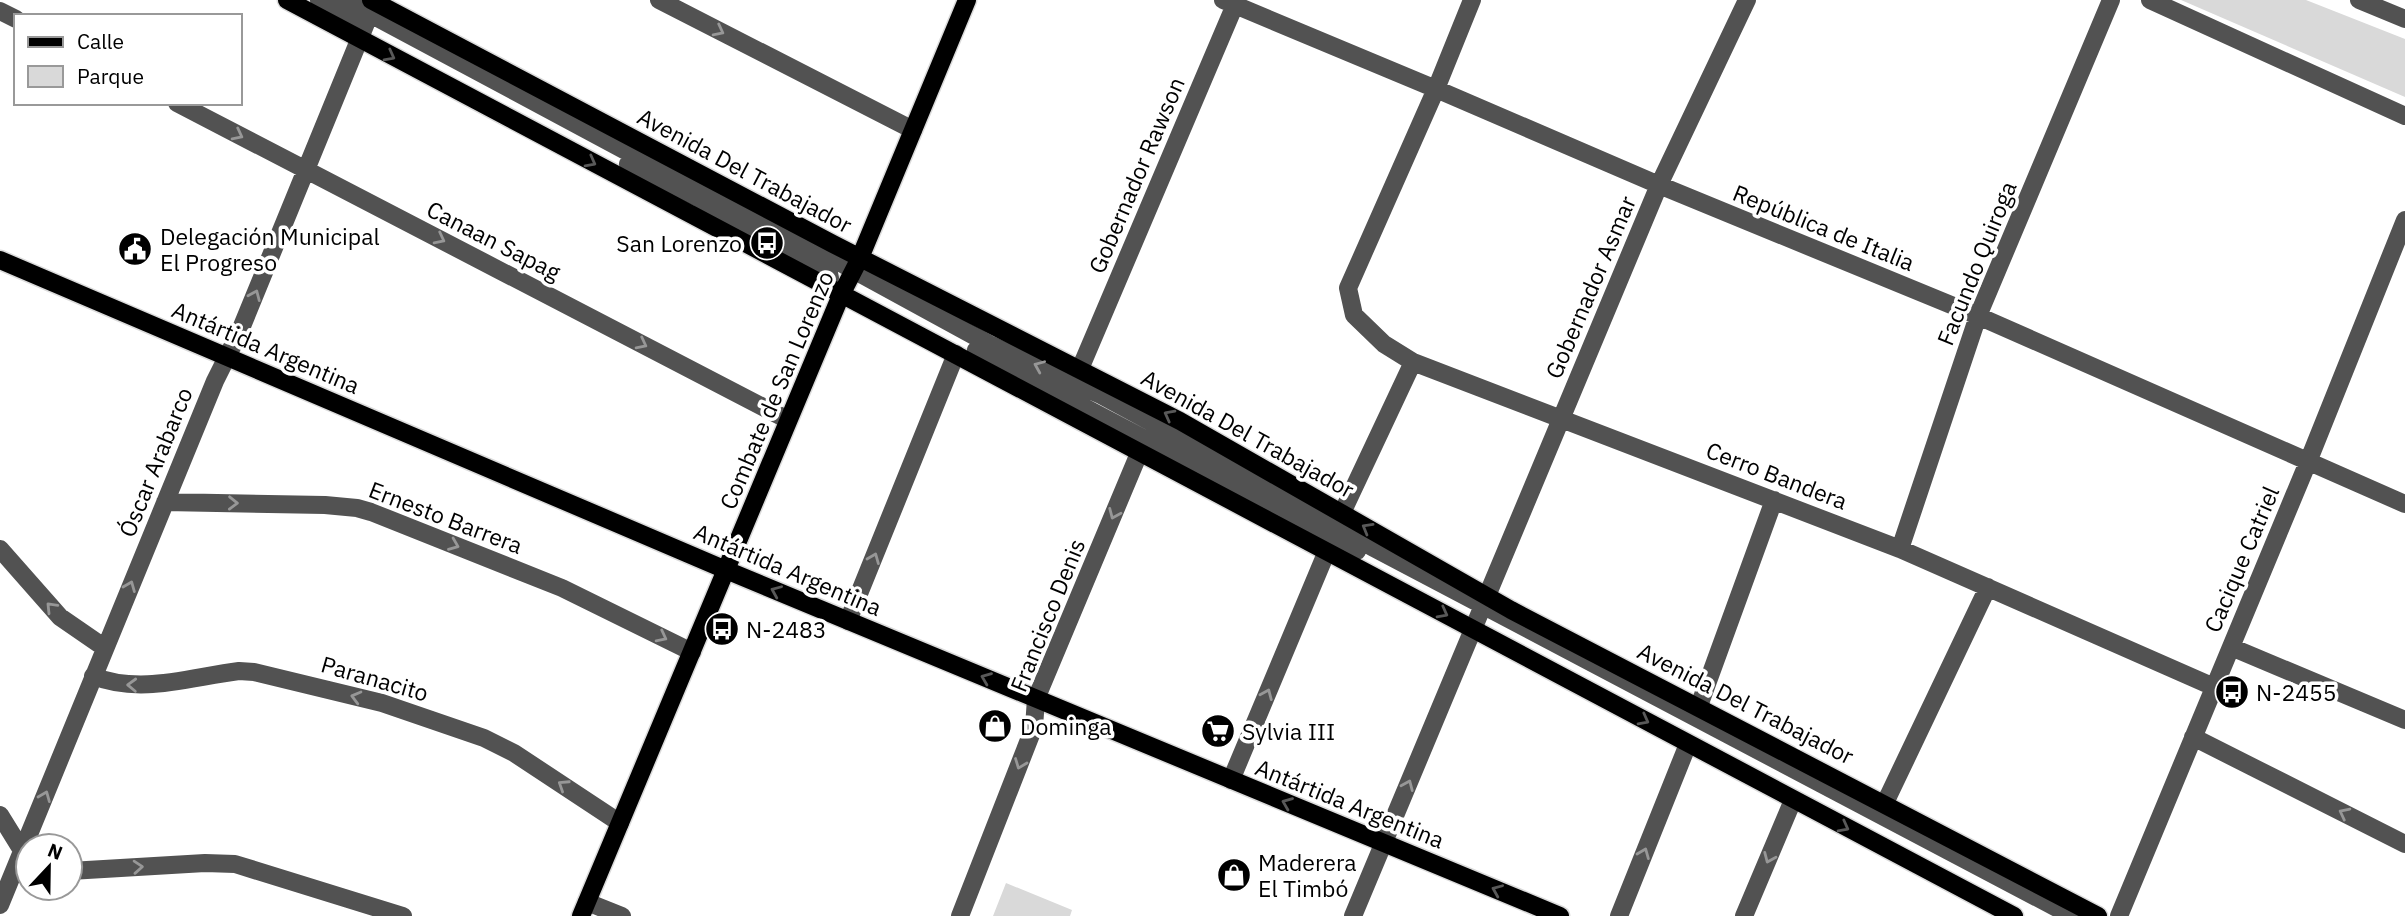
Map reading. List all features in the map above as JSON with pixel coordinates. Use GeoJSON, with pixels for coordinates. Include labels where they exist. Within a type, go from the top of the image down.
{"type":"FeatureCollection","features":[{"type":"Feature","properties":{"kind":"main road","name":"Avenida Del Trabajador"},"geometry":{"type":"LineString","coordinates":[[287,0],[370,14],[855,269],[1080,369],[1180,421],[1342,513],[1481,612],[1688,744],[2014,916]]}},
{"type":"Feature","properties":{"kind":"main road","name":"Combate de San Lorenzo"},"geometry":{"type":"LineString","coordinates":[[584,909],[967,0]]}},
{"type":"Feature","properties":{"kind":"main road","name":"Avenida Del Trabajador"},"geometry":{"type":"LineString","coordinates":[[370,14],[841,295],[1327,551],[1481,612],[1699,706],[2098,916]]}},
{"type":"Feature","properties":{"kind":"main road","name":"Antártida Argentina"},"geometry":{"type":"LineString","coordinates":[[0,260],[726,570],[1560,916]]}},
{"type":"Feature","properties":{"kind":"street"},"geometry":{"type":"LineString","coordinates":[[318,0],[370,14]]}},
{"type":"Feature","properties":{"kind":"street"},"geometry":{"type":"LineString","coordinates":[[344,0],[855,269],[989,344],[1101,395],[1270,486],[1481,612],[2047,916]]}},
{"type":"Feature","properties":{"kind":"street"},"geometry":{"type":"LineString","coordinates":[[659,0],[913,130]]}},
{"type":"Feature","properties":{"kind":"street"},"geometry":{"type":"LineString","coordinates":[[1436,89],[1472,0]]}},
{"type":"Feature","properties":{"kind":"street","name":"Gobernador Asmar"},"geometry":{"type":"LineString","coordinates":[[1353,916],[1659,186],[1747,0]]}},
{"type":"Feature","properties":{"kind":"street","name":"Facundo Quiroga"},"geometry":{"type":"LineString","coordinates":[[1900,548],[1978,316],[2111,0]]}},
{"type":"Feature","properties":{"kind":"street"},"geometry":{"type":"LineString","coordinates":[[2150,0],[2405,116]]}},
{"type":"Feature","properties":{"kind":"street"},"geometry":{"type":"LineString","coordinates":[[2359,0],[2405,19]]}},
{"type":"Feature","properties":{"kind":"street","name":"República de Italia"},"geometry":{"type":"LineString","coordinates":[[1232,2],[1659,186],[1978,316],[2405,504]]}},
{"type":"Feature","properties":{"kind":"street","name":"Gobernador Rawson"},"geometry":{"type":"LineString","coordinates":[[1080,369],[1232,2]]}},
{"type":"Feature","properties":{"kind":"street","name":"Óscar Arabarco"},"geometry":{"type":"LineString","coordinates":[[34,832],[93,676],[370,14]]}},
{"type":"Feature","properties":{"kind":"street","name":"Cerro Bandera"},"geometry":{"type":"LineString","coordinates":[[1436,89],[1348,288],[1354,315],[1384,344],[1413,362],[1900,548],[2214,687]]}},
{"type":"Feature","properties":{"kind":"street","name":"Canaan Sapag"},"geometry":{"type":"LineString","coordinates":[[181,105],[788,420]]}},
{"type":"Feature","properties":{"kind":"street"},"geometry":{"type":"LineString","coordinates":[[704,206],[829,273],[830,278],[825,280],[700,214],[704,206]]}},
{"type":"Feature","properties":{"kind":"street","name":"Cacique Catriel"},"geometry":{"type":"LineString","coordinates":[[2119,916],[2308,462],[2405,220]]}},
{"type":"Feature","properties":{"kind":"street"},"geometry":{"type":"LineString","coordinates":[[881,273],[1016,342],[1013,350],[994,341],[886,284],[877,278],[877,274],[881,273]]}},
{"type":"Feature","properties":{"kind":"street"},"geometry":{"type":"LineString","coordinates":[[848,621],[956,354]]}},
{"type":"Feature","properties":{"kind":"street"},"geometry":{"type":"LineString","coordinates":[[1342,513],[1413,362]]}},
{"type":"Feature","properties":{"kind":"street","name":"Francisco Denis"},"geometry":{"type":"LineString","coordinates":[[960,916],[1034,727],[1036,699],[1140,451]]}},
{"type":"Feature","properties":{"kind":"street"},"geometry":{"type":"LineString","coordinates":[[1699,706],[1774,500]]}},
{"type":"Feature","properties":{"kind":"street","name":"Ernesto Barrera"},"geometry":{"type":"LineString","coordinates":[[165,502],[357,508],[562,588],[692,652]]}},
{"type":"Feature","properties":{"kind":"street"},"geometry":{"type":"LineString","coordinates":[[0,549],[55,612],[72,628],[105,648]]}},
{"type":"Feature","properties":{"kind":"street"},"geometry":{"type":"LineString","coordinates":[[1231,780],[1327,551]]}},
{"type":"Feature","properties":{"kind":"street"},"geometry":{"type":"LineString","coordinates":[[1885,803],[1988,587]]}},
{"type":"Feature","properties":{"kind":"street"},"geometry":{"type":"LineString","coordinates":[[1481,612],[2073,916]]}},
{"type":"Feature","properties":{"kind":"street"},"geometry":{"type":"LineString","coordinates":[[2231,647],[2405,720]]}},
{"type":"Feature","properties":{"kind":"street","name":"Paranacito"},"geometry":{"type":"LineString","coordinates":[[93,676],[114,684],[134,686],[254,671],[382,704],[500,746],[620,823]]}},
{"type":"Feature","properties":{"kind":"street"},"geometry":{"type":"LineString","coordinates":[[2193,737],[2405,844]]}},
{"type":"Feature","properties":{"kind":"street"},"geometry":{"type":"LineString","coordinates":[[1619,916],[1688,744]]}},
{"type":"Feature","properties":{"kind":"street"},"geometry":{"type":"LineString","coordinates":[[1744,916],[1793,800]]}},
{"type":"Feature","properties":{"kind":"street"},"geometry":{"type":"LineString","coordinates":[[0,815],[14,838]]}},
{"type":"Feature","properties":{"kind":"street"},"geometry":{"type":"LineString","coordinates":[[84,870],[205,863],[235,864],[404,916]]}},
{"type":"Feature","properties":{"kind":"street","name":"Óscar Arabarco"},"geometry":{"type":"LineString","coordinates":[[0,905],[14,878]]}},
{"type":"Feature","properties":{"kind":"street"},"geometry":{"type":"LineString","coordinates":[[584,909],[622,916]]}},
{"type":"Feature","properties":{"kind":"green space"},"geometry":{"type":"Polygon","coordinates":[[[2181,0],[2306,0],[2405,39],[2405,97],[2181,0]]]}},
{"type":"Feature","properties":{"kind":"green space"},"geometry":{"type":"Polygon","coordinates":[[[1006,883],[1072,910],[1070,916],[993,916],[1006,883]]]}},
{"type":"Feature","properties":{"kind":"place","name":"San Lorenzo"},"geometry":{"type":"Point","coordinates":[767,243]}},
{"type":"Feature","properties":{"kind":"place","name":"Delegación Municipal El Progreso"},"geometry":{"type":"Point","coordinates":[135,249]}},
{"type":"Feature","properties":{"kind":"place","name":"N-2483"},"geometry":{"type":"Point","coordinates":[722,629]}},
{"type":"Feature","properties":{"kind":"place","name":"N-2455"},"geometry":{"type":"Point","coordinates":[2232,692]}},
{"type":"Feature","properties":{"kind":"place","name":"Dominga"},"geometry":{"type":"Point","coordinates":[995,726]}},
{"type":"Feature","properties":{"kind":"place","name":"Sylvia III"},"geometry":{"type":"Point","coordinates":[1218,731]}},
{"type":"Feature","properties":{"kind":"place","name":"Maderera El Timbó"},"geometry":{"type":"Point","coordinates":[1234,875]}}]}
